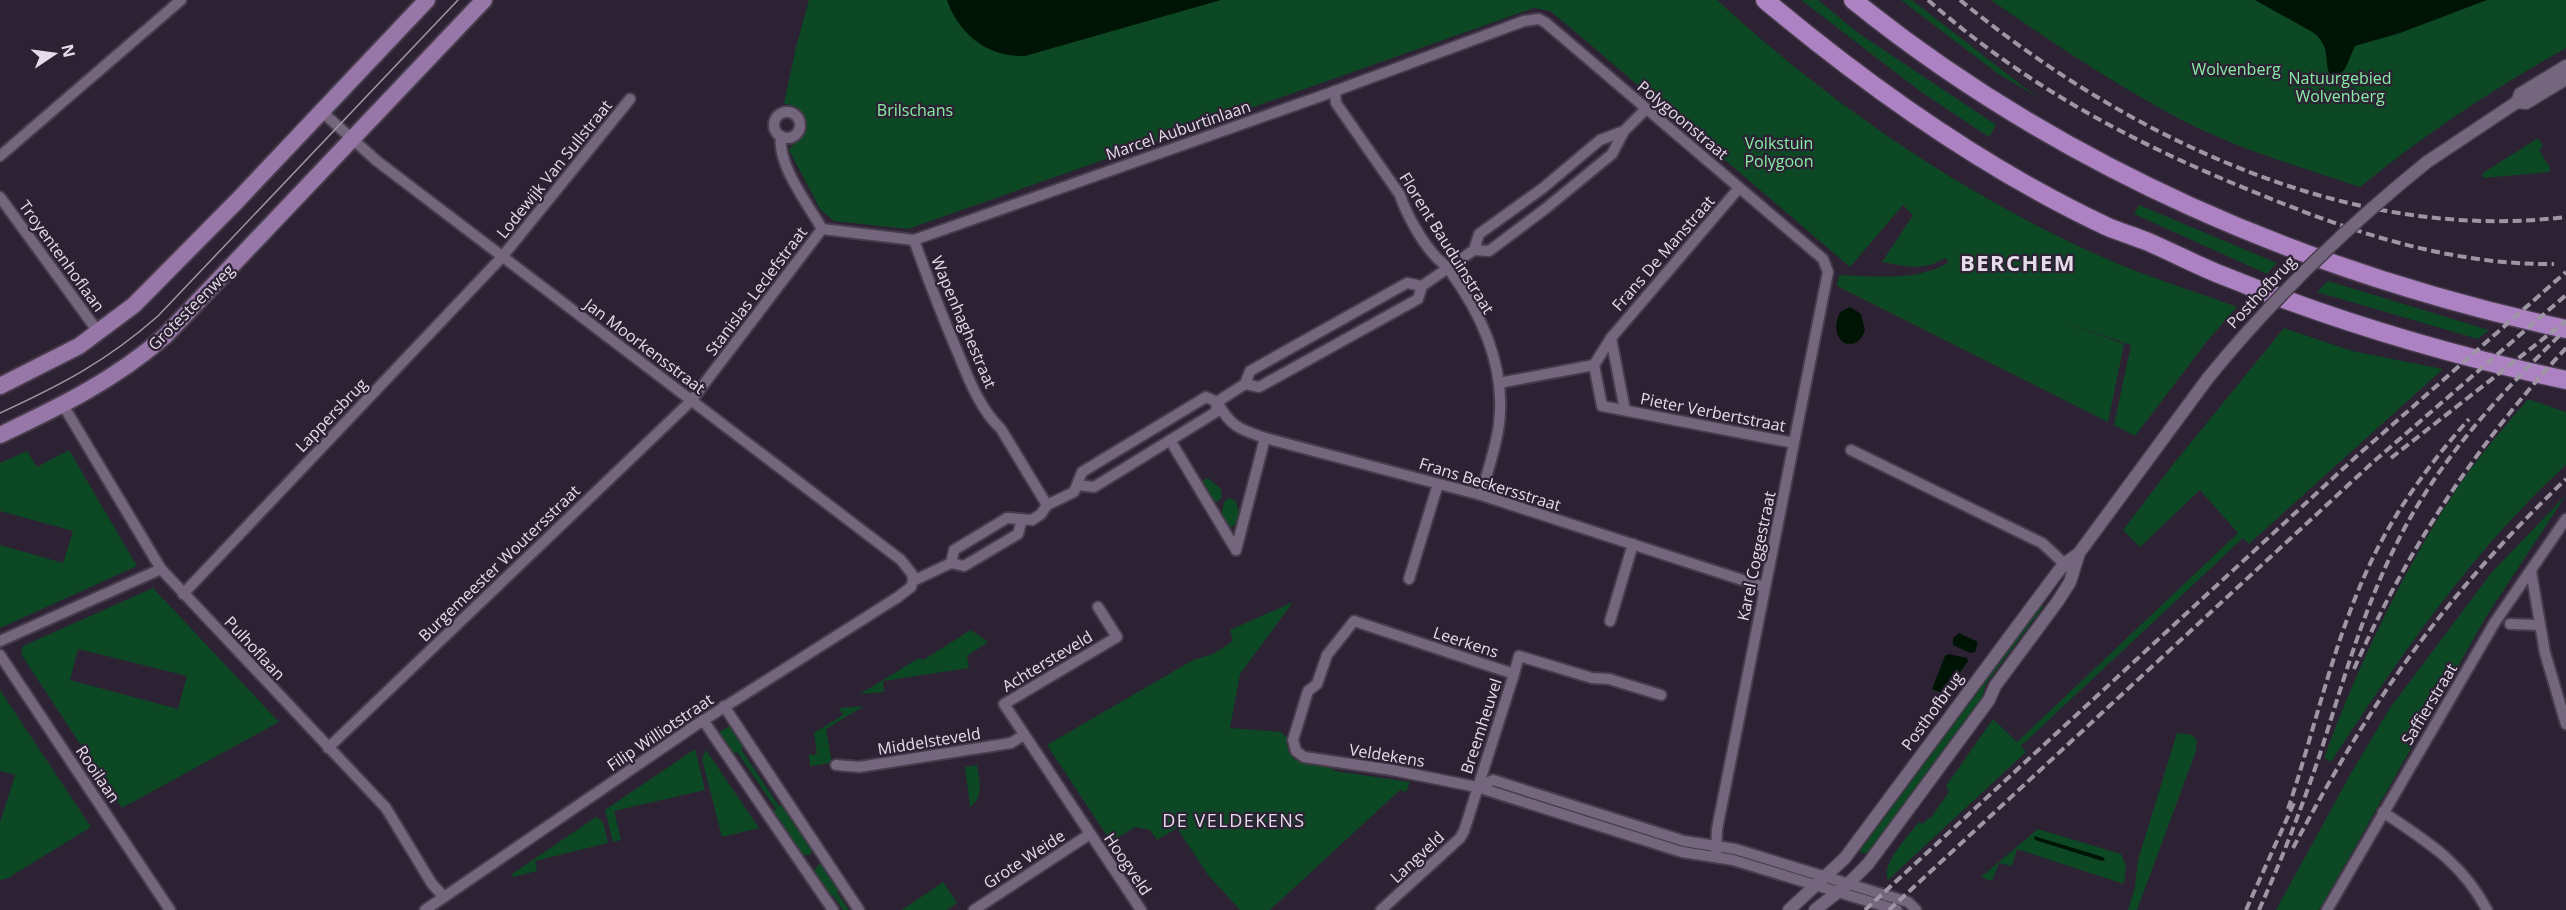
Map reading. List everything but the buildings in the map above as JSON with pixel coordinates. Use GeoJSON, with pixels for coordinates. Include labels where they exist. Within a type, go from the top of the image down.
{"type":"FeatureCollection","features":[{"type":"Feature","properties":{"kind":"highway"},"geometry":{"type":"LineString","coordinates":[[1765,0],[1844,64],[1942,133],[2007,172],[2109,227],[2224,276],[2357,324],[2451,352],[2566,380]]}},
{"type":"Feature","properties":{"kind":"highway"},"geometry":{"type":"LineString","coordinates":[[1853,0],[1885,26],[2014,114],[2089,158],[2154,191],[2342,267],[2430,295],[2566,329]]}},
{"type":"Feature","properties":{"kind":"main road","name":"Grotesteenweg"},"geometry":{"type":"LineString","coordinates":[[0,435],[63,405],[111,378],[165,336],[483,0]]}},
{"type":"Feature","properties":{"kind":"main road"},"geometry":{"type":"LineString","coordinates":[[0,386],[60,357],[99,333],[146,294],[424,1]]}},
{"type":"Feature","properties":{"kind":"street"},"geometry":{"type":"LineString","coordinates":[[0,156],[181,0]]}},
{"type":"Feature","properties":{"kind":"street","name":"Marcel Auburtinlaan"},"geometry":{"type":"LineString","coordinates":[[822,229],[914,240],[1335,91],[1524,21],[1539,19]]}},
{"type":"Feature","properties":{"kind":"street","name":"Polygoonstraat"},"geometry":{"type":"LineString","coordinates":[[1539,19],[1823,259],[1828,272]]}},
{"type":"Feature","properties":{"kind":"street","name":"Posthofbrug"},"geometry":{"type":"LineString","coordinates":[[1790,910],[1849,852],[2064,564],[2079,553],[2208,378],[2253,323],[2317,256],[2375,204],[2427,162],[2517,102],[2520,94],[2566,66]]}},
{"type":"Feature","properties":{"kind":"street","name":"Posthofbrug"},"geometry":{"type":"LineString","coordinates":[[2517,102],[2526,104],[2566,79]]}},
{"type":"Feature","properties":{"kind":"street","name":"Florent Bauduinstraat"},"geometry":{"type":"LineString","coordinates":[[1335,91],[1336,103],[1400,195],[1404,208],[1436,257],[1448,268],[1474,309],[1490,342],[1499,383],[1499,424],[1481,495]]}},
{"type":"Feature","properties":{"kind":"street","name":"Lodewijk Van Sullstraat"},"geometry":{"type":"LineString","coordinates":[[502,257],[630,99]]}},
{"type":"Feature","properties":{"kind":"street"},"geometry":{"type":"LineString","coordinates":[[1473,250],[1490,251],[1520,229],[1612,154],[1624,131],[1646,109]]}},
{"type":"Feature","properties":{"kind":"street"},"geometry":{"type":"LineString","coordinates":[[321,111],[352,139]]}},
{"type":"Feature","properties":{"kind":"street"},"geometry":{"type":"LineString","coordinates":[[1245,384],[1259,387],[1418,299],[1422,286],[1473,250],[1479,234],[1543,188],[1600,140],[1624,131]]}},
{"type":"Feature","properties":{"kind":"street"},"geometry":{"type":"LineString","coordinates":[[781,136],[780,146],[787,169],[822,229]]}},
{"type":"Feature","properties":{"kind":"street","name":"Jan Moorkensstraat"},"geometry":{"type":"LineString","coordinates":[[352,139],[376,161],[901,560],[912,574],[913,581]]}},
{"type":"Feature","properties":{"kind":"street","name":"Frans De Manstraat"},"geometry":{"type":"LineString","coordinates":[[1594,365],[1611,338],[1739,188]]}},
{"type":"Feature","properties":{"kind":"street","name":"Troyentenhoflaan"},"geometry":{"type":"LineString","coordinates":[[0,197],[99,333]]}},
{"type":"Feature","properties":{"kind":"street","name":"Stanislas Leclefstraat"},"geometry":{"type":"LineString","coordinates":[[692,400],[822,229]]}},
{"type":"Feature","properties":{"kind":"street","name":"Wapenhaghestraat"},"geometry":{"type":"LineString","coordinates":[[914,240],[940,312],[973,388],[1047,505]]}},
{"type":"Feature","properties":{"kind":"street","name":"Lappersbrug"},"geometry":{"type":"LineString","coordinates":[[183,594],[502,257]]}},
{"type":"Feature","properties":{"kind":"street","name":"Karel Coggestraat"},"geometry":{"type":"LineString","coordinates":[[1716,852],[1717,829],[1828,272]]}},
{"type":"Feature","properties":{"kind":"street"},"geometry":{"type":"LineString","coordinates":[[1078,485],[1094,487],[1216,412],[1218,402],[1245,384],[1251,370],[1407,283],[1422,286]]}},
{"type":"Feature","properties":{"kind":"street","name":"Pieter Verbertstraat"},"geometry":{"type":"LineString","coordinates":[[1611,338],[1625,410]]}},
{"type":"Feature","properties":{"kind":"street"},"geometry":{"type":"LineString","coordinates":[[1499,383],[1594,365]]}},
{"type":"Feature","properties":{"kind":"street","name":"Pieter Verbertstraat"},"geometry":{"type":"LineString","coordinates":[[1594,365],[1602,406],[1794,443]]}},
{"type":"Feature","properties":{"kind":"street"},"geometry":{"type":"LineString","coordinates":[[951,564],[954,550],[1007,518],[1032,519],[1041,514],[1047,505],[1074,492],[1082,472],[1160,424],[1206,397],[1218,402]]}},
{"type":"Feature","properties":{"kind":"street","name":"Burgemeester Woutersstraat"},"geometry":{"type":"LineString","coordinates":[[328,747],[692,400]]}},
{"type":"Feature","properties":{"kind":"street","name":"Frans Beckersstraat"},"geometry":{"type":"LineString","coordinates":[[1218,402],[1226,418],[1235,427],[1265,438],[1481,495],[1764,587]]}},
{"type":"Feature","properties":{"kind":"street","name":"Pulhoflaan"},"geometry":{"type":"LineString","coordinates":[[63,405],[161,569],[386,808],[432,884],[444,897]]}},
{"type":"Feature","properties":{"kind":"street"},"geometry":{"type":"LineString","coordinates":[[1170,440],[1236,550],[1265,438]]}},
{"type":"Feature","properties":{"kind":"street"},"geometry":{"type":"LineString","coordinates":[[1851,450],[2042,543],[2074,573]]}},
{"type":"Feature","properties":{"kind":"street"},"geometry":{"type":"LineString","coordinates":[[1409,579],[1438,484]]}},
{"type":"Feature","properties":{"kind":"street","name":"Filip Williotstraat"},"geometry":{"type":"LineString","coordinates":[[425,910],[724,706],[898,597],[911,587],[913,581],[951,564],[964,566],[1018,534],[1022,519]]}},
{"type":"Feature","properties":{"kind":"street","name":"Saffierstraat"},"geometry":{"type":"LineString","coordinates":[[2327,910],[2495,622],[2566,519]]}},
{"type":"Feature","properties":{"kind":"street"},"geometry":{"type":"LineString","coordinates":[[1610,621],[1633,544]]}},
{"type":"Feature","properties":{"kind":"street","name":"Posthofbrug"},"geometry":{"type":"LineString","coordinates":[[1815,910],[1837,892],[1853,889],[1868,864],[1924,790],[2058,601],[2074,573],[2079,553]]}},
{"type":"Feature","properties":{"kind":"street"},"geometry":{"type":"LineString","coordinates":[[0,641],[161,569]]}},
{"type":"Feature","properties":{"kind":"street"},"geometry":{"type":"LineString","coordinates":[[2531,571],[2540,626],[2555,692],[2566,724]]}},
{"type":"Feature","properties":{"kind":"street","name":"Achtersteveld"},"geometry":{"type":"LineString","coordinates":[[1090,834],[1004,704],[1117,637],[1098,607]]}},
{"type":"Feature","properties":{"kind":"street","name":"Leerkens"},"geometry":{"type":"LineString","coordinates":[[1294,749],[1293,738],[1308,691],[1317,684],[1327,655],[1354,621],[1514,674],[1519,656],[1592,678],[1609,679],[1661,695]]}},
{"type":"Feature","properties":{"kind":"street"},"geometry":{"type":"LineString","coordinates":[[2510,624],[2540,626]]}},
{"type":"Feature","properties":{"kind":"street","name":"Rooilaan"},"geometry":{"type":"LineString","coordinates":[[0,655],[171,910]]}},
{"type":"Feature","properties":{"kind":"street","name":"Breemheuvel"},"geometry":{"type":"LineString","coordinates":[[1477,787],[1514,674]]}},
{"type":"Feature","properties":{"kind":"street"},"geometry":{"type":"LineString","coordinates":[[724,706],[859,910]]}},
{"type":"Feature","properties":{"kind":"street"},"geometry":{"type":"LineString","coordinates":[[703,720],[833,910]]}},
{"type":"Feature","properties":{"kind":"street","name":"Middelsteveld"},"geometry":{"type":"LineString","coordinates":[[836,765],[859,767],[1011,743],[1024,735]]}},
{"type":"Feature","properties":{"kind":"street","name":"Veldekens"},"geometry":{"type":"LineString","coordinates":[[1294,749],[1304,757],[1392,770],[1477,787],[1493,780],[1578,813],[1716,852]]}},
{"type":"Feature","properties":{"kind":"street","name":"Langveld"},"geometry":{"type":"LineString","coordinates":[[1381,910],[1460,838],[1477,787]]}},
{"type":"Feature","properties":{"kind":"street"},"geometry":{"type":"LineString","coordinates":[[2383,812],[2438,848],[2454,863],[2469,881],[2487,910]]}},
{"type":"Feature","properties":{"kind":"street","name":"Grote Weide"},"geometry":{"type":"LineString","coordinates":[[974,910],[1090,834]]}},
{"type":"Feature","properties":{"kind":"street","name":"Hoogveld"},"geometry":{"type":"LineString","coordinates":[[1090,834],[1141,910]]}},
{"type":"Feature","properties":{"kind":"street"},"geometry":{"type":"LineString","coordinates":[[1716,852],[1735,849],[1825,877],[1897,910]]}},
{"type":"Feature","properties":{"kind":"street"},"geometry":{"type":"LineString","coordinates":[[1716,852],[1733,860],[1837,892]]}},
{"type":"Feature","properties":{"kind":"street"},"geometry":{"type":"LineString","coordinates":[[805,867],[822,855]]}},
{"type":"Feature","properties":{"kind":"street"},"geometry":{"type":"LineString","coordinates":[[1853,889],[1908,902],[1916,910]]}},
{"type":"Feature","properties":{"kind":"green space"},"geometry":{"type":"Polygon","coordinates":[[[809,0],[1717,0],[1805,75],[1851,110],[1947,175],[2048,231],[2100,256],[2237,307],[2208,340],[2135,436],[2114,425],[2131,345],[2065,323],[2124,344],[2108,422],[1837,286],[1839,275],[1881,277],[1910,275],[1924,273],[1949,262],[1945,258],[1929,265],[1914,267],[1882,262],[1913,215],[1903,205],[1850,267],[1572,29],[1550,11],[1534,8],[908,229],[834,221],[820,209],[789,150],[806,129],[803,114],[795,107],[784,104],[809,0]]]}},
{"type":"Feature","properties":{"kind":"green space"},"geometry":{"type":"Polygon","coordinates":[[[1801,0],[1818,0],[1858,33],[1996,125],[1989,137],[1920,91],[1801,0]]]}},
{"type":"Feature","properties":{"kind":"green space"},"geometry":{"type":"Polygon","coordinates":[[[1901,0],[1912,0],[2037,97],[1997,73],[1901,0]]]}},
{"type":"Feature","properties":{"kind":"green space","name":"Natuurgebied Wolvenberg"},"geometry":{"type":"Polygon","coordinates":[[[1991,0],[2566,0],[2566,48],[2460,113],[2360,187],[2243,147],[2176,117],[2082,61],[1991,0]]]}},
{"type":"Feature","properties":{"kind":"green space"},"geometry":{"type":"Polygon","coordinates":[[[2538,138],[2543,146],[2539,150],[2550,168],[2549,172],[2483,178],[2483,173],[2538,138]]]}},
{"type":"Feature","properties":{"kind":"green space"},"geometry":{"type":"Polygon","coordinates":[[[2139,205],[2277,263],[2267,274],[2134,214],[2139,205]]]}},
{"type":"Feature","properties":{"kind":"green space"},"geometry":{"type":"Polygon","coordinates":[[[2328,281],[2489,330],[2478,339],[2317,292],[2328,281]]]}},
{"type":"Feature","properties":{"kind":"green space"},"geometry":{"type":"Polygon","coordinates":[[[2284,328],[2352,351],[2443,369],[2249,544],[2243,538],[2021,746],[2026,752],[1888,880],[1888,866],[1897,850],[1919,822],[1923,824],[1928,818],[1930,819],[1949,792],[1946,786],[1993,719],[2017,742],[2238,533],[2200,490],[2140,547],[2123,530],[2284,328]]]}},
{"type":"Feature","properties":{"kind":"green space"},"geometry":{"type":"Polygon","coordinates":[[[2528,399],[2566,412],[2566,465],[2499,533],[2439,606],[2331,762],[2324,758],[2365,657],[2397,591],[2461,483],[2528,399]]]}},
{"type":"Feature","properties":{"kind":"green space"},"geometry":{"type":"Polygon","coordinates":[[[69,450],[137,566],[0,628],[0,545],[63,563],[73,531],[0,511],[0,463],[27,451],[37,467],[69,450]]]}},
{"type":"Feature","properties":{"kind":"green space"},"geometry":{"type":"Polygon","coordinates":[[[1208,478],[1221,489],[1222,497],[1217,502],[1209,499],[1203,490],[1202,481],[1208,478]]]}},
{"type":"Feature","properties":{"kind":"green space"},"geometry":{"type":"Polygon","coordinates":[[[2566,495],[2486,617],[2319,910],[2276,910],[2350,775],[2390,708],[2492,572],[2566,495]]]}},
{"type":"Feature","properties":{"kind":"green space"},"geometry":{"type":"Polygon","coordinates":[[[1230,498],[1236,501],[1239,513],[1235,525],[1229,528],[1224,522],[1222,509],[1225,501],[1230,498]]]}},
{"type":"Feature","properties":{"kind":"green space"},"geometry":{"type":"Polygon","coordinates":[[[153,588],[279,722],[122,808],[21,654],[23,646],[153,588]],[[78,649],[70,680],[178,709],[187,676],[78,649]]]}},
{"type":"Feature","properties":{"kind":"green space"},"geometry":{"type":"Polygon","coordinates":[[[1293,602],[1240,674],[1230,728],[1281,732],[1287,738],[1288,749],[1292,756],[1298,761],[1329,767],[1335,771],[1410,782],[1406,792],[1400,790],[1270,910],[1240,910],[1208,875],[1177,828],[1157,840],[1150,830],[1135,827],[1111,842],[1047,745],[1193,660],[1213,654],[1233,641],[1230,630],[1293,602]]]}},
{"type":"Feature","properties":{"kind":"green space"},"geometry":{"type":"Polygon","coordinates":[[[2042,605],[2044,606],[1986,684],[1981,701],[1869,854],[1859,852],[2042,605]]]}},
{"type":"Feature","properties":{"kind":"green space"},"geometry":{"type":"Polygon","coordinates":[[[971,630],[988,642],[967,656],[969,668],[883,681],[884,692],[860,694],[919,658],[923,660],[971,630]]]}},
{"type":"Feature","properties":{"kind":"green space"},"geometry":{"type":"Polygon","coordinates":[[[0,690],[91,827],[8,878],[0,880],[0,823],[15,775],[0,771],[0,690]]]}},
{"type":"Feature","properties":{"kind":"green space"},"geometry":{"type":"Polygon","coordinates":[[[864,706],[826,729],[832,763],[810,766],[809,755],[817,754],[814,733],[843,715],[839,708],[864,706]]]}},
{"type":"Feature","properties":{"kind":"green space"},"geometry":{"type":"Polygon","coordinates":[[[731,725],[745,746],[741,749],[779,806],[784,804],[813,848],[810,855],[801,855],[771,812],[776,809],[737,752],[732,754],[718,733],[731,725]]]}},
{"type":"Feature","properties":{"kind":"green space"},"geometry":{"type":"Polygon","coordinates":[[[2177,733],[2192,735],[2197,741],[2196,751],[2137,910],[2128,910],[2135,887],[2138,860],[2177,733]]]}},
{"type":"Feature","properties":{"kind":"green space"},"geometry":{"type":"Polygon","coordinates":[[[695,749],[705,790],[614,811],[621,840],[613,842],[605,810],[695,749]]]}},
{"type":"Feature","properties":{"kind":"green space"},"geometry":{"type":"Polygon","coordinates":[[[706,750],[759,828],[722,837],[702,759],[706,750]]]}},
{"type":"Feature","properties":{"kind":"green space"},"geometry":{"type":"Polygon","coordinates":[[[977,765],[979,793],[975,803],[970,807],[965,767],[977,765]]]}},
{"type":"Feature","properties":{"kind":"green space"},"geometry":{"type":"Polygon","coordinates":[[[596,817],[603,822],[608,843],[535,861],[537,871],[513,877],[512,874],[596,817]]]}},
{"type":"Feature","properties":{"kind":"green space"},"geometry":{"type":"Polygon","coordinates":[[[2038,829],[2121,854],[2126,866],[2124,884],[2017,849],[2012,866],[1999,863],[1992,881],[1981,877],[2038,829]]]}},
{"type":"Feature","properties":{"kind":"green space"},"geometry":{"type":"Polygon","coordinates":[[[819,864],[824,865],[841,889],[837,892],[849,910],[843,910],[833,895],[828,898],[813,872],[819,864]]]}},
{"type":"Feature","properties":{"kind":"green space"},"geometry":{"type":"Polygon","coordinates":[[[943,882],[957,903],[947,910],[902,910],[943,882]]]}},
{"type":"Feature","properties":{"kind":"shaded area"},"geometry":{"type":"Polygon","coordinates":[[[947,0],[1221,0],[1025,56],[1012,56],[999,53],[977,42],[959,23],[947,0]]]}},
{"type":"Feature","properties":{"kind":"shaded area"},"geometry":{"type":"Polygon","coordinates":[[[2255,0],[2487,0],[2400,33],[2355,46],[2345,69],[2336,78],[2331,77],[2328,71],[2325,50],[2314,33],[2255,0]]]}},
{"type":"Feature","properties":{"kind":"shaded area"},"geometry":{"type":"Polygon","coordinates":[[[1850,307],[1861,314],[1865,331],[1859,340],[1852,344],[1844,343],[1836,329],[1840,312],[1850,307]]]}},
{"type":"Feature","properties":{"kind":"shaded area"},"geometry":{"type":"Polygon","coordinates":[[[1959,633],[1978,642],[1975,652],[1970,653],[1953,645],[1953,638],[1959,633]]]}},
{"type":"Feature","properties":{"kind":"shaded area"},"geometry":{"type":"Polygon","coordinates":[[[1949,654],[1967,658],[1968,661],[1945,694],[1932,689],[1945,656],[1949,654]]]}},
{"type":"Feature","properties":{"kind":"shaded area"},"geometry":{"type":"Polygon","coordinates":[[[2034,836],[2103,857],[2105,860],[2035,840],[2034,836]]]}},
{"type":"Feature","properties":{"kind":"tram line"},"geometry":{"type":"LineString","coordinates":[[0,413],[83,371],[158,316],[458,0]]}},
{"type":"Feature","properties":{"kind":"railway"},"geometry":{"type":"LineString","coordinates":[[1928,0],[1966,32],[2046,88],[2129,135],[2218,177],[2334,223],[2406,245],[2479,259],[2554,264]]}},
{"type":"Feature","properties":{"kind":"railway"},"geometry":{"type":"LineString","coordinates":[[1960,0],[2025,49],[2094,95],[2167,136],[2243,170],[2322,196],[2402,214],[2484,221],[2566,217]]}},
{"type":"Feature","properties":{"kind":"railway"},"geometry":{"type":"LineString","coordinates":[[1865,910],[2358,455],[2566,272]]}},
{"type":"Feature","properties":{"kind":"railway"},"geometry":{"type":"LineString","coordinates":[[1889,910],[2372,463],[2566,295]]}},
{"type":"Feature","properties":{"kind":"railway"},"geometry":{"type":"LineString","coordinates":[[2391,458],[2566,321]]}},
{"type":"Feature","properties":{"kind":"railway"},"geometry":{"type":"LineString","coordinates":[[2259,910],[2306,794],[2366,614],[2402,533],[2436,477],[2475,426],[2517,378],[2563,332]]}},
{"type":"Feature","properties":{"kind":"railway"},"geometry":{"type":"LineString","coordinates":[[2354,669],[2397,581],[2446,500],[2502,422],[2566,348]]}},
{"type":"Feature","properties":{"kind":"railway"},"geometry":{"type":"LineString","coordinates":[[2288,809],[2345,625],[2369,566],[2413,489],[2469,419]]}},
{"type":"Feature","properties":{"kind":"railway"},"geometry":{"type":"LineString","coordinates":[[2293,848],[2359,732],[2424,637],[2492,555],[2566,479]]}},
{"type":"Feature","properties":{"kind":"railway"},"geometry":{"type":"LineString","coordinates":[[2246,910],[2294,803]]}},
{"type":"Feature","properties":{"kind":"district","name":"BERCHEM"},"geometry":{"type":"Point","coordinates":[2018,262]}},
{"type":"Feature","properties":{"kind":"district","name":"DE VELDEKENS"},"geometry":{"type":"Point","coordinates":[1234,820]}},
{"type":"Feature","properties":{"kind":"park label","name":"Wolvenberg"},"geometry":{"type":"Point","coordinates":[2236,69]}},
{"type":"Feature","properties":{"kind":"park label","name":"Brilschans"},"geometry":{"type":"Point","coordinates":[915,110]}},
{"type":"Feature","properties":{"kind":"park label","name":"Volkstuin Polygoon"},"geometry":{"type":"Point","coordinates":[1779,152]}}]}
